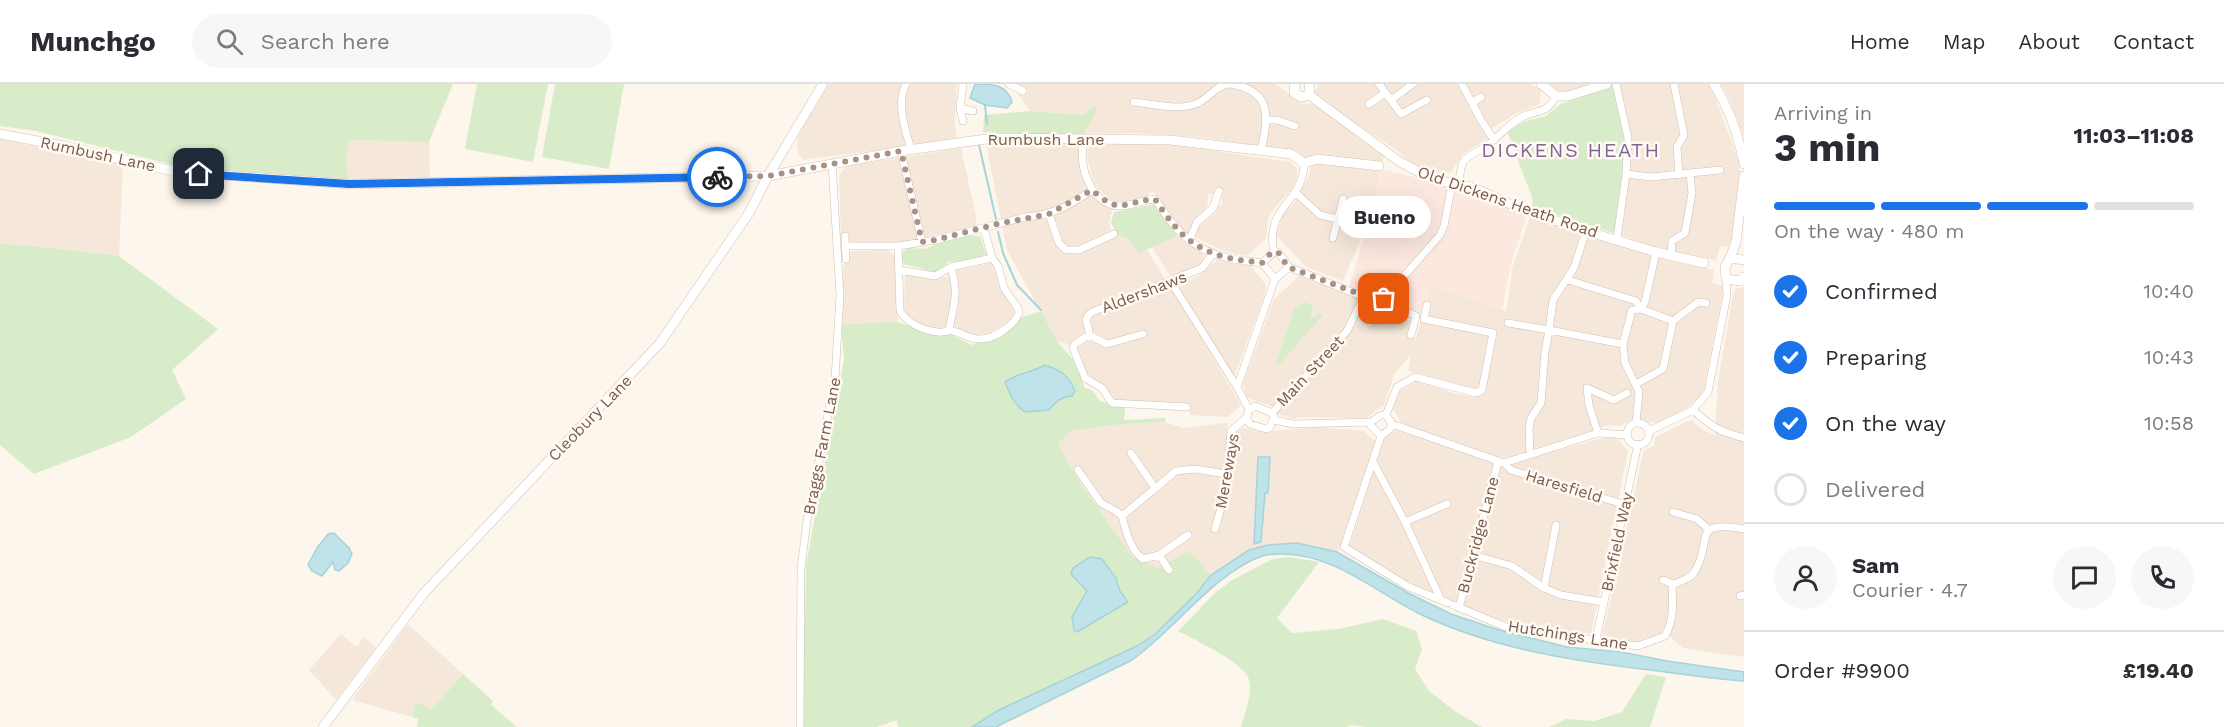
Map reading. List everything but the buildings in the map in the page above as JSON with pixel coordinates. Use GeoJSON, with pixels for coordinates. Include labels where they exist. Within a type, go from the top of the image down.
{"type":"FeatureCollection","features":[{"type":"Feature","properties":{"kind":"street","name":"Cleobury Lane"},"geometry":{"type":"LineString","coordinates":[[323,727],[424,593],[660,344],[749,213],[768,176],[824,84]]}},
{"type":"Feature","properties":{"kind":"street"},"geometry":{"type":"LineString","coordinates":[[906,84],[901,99],[906,150],[922,242]]}},
{"type":"Feature","properties":{"kind":"street"},"geometry":{"type":"LineString","coordinates":[[963,84],[960,108],[963,121]]}},
{"type":"Feature","properties":{"kind":"street"},"geometry":{"type":"LineString","coordinates":[[1009,84],[1023,92]]}},
{"type":"Feature","properties":{"kind":"street"},"geometry":{"type":"LineString","coordinates":[[1135,112],[1136,102],[1192,106],[1202,101],[1219,86],[1229,84],[1247,88],[1264,105],[1267,120],[1261,150]]}},
{"type":"Feature","properties":{"kind":"street","name":"Old Dickens Heath Road"},"geometry":{"type":"LineString","coordinates":[[1294,84],[1298,97],[1309,95],[1398,166],[1455,185],[1472,187],[1517,207],[1586,231],[1656,252],[1704,263]]}},
{"type":"Feature","properties":{"kind":"street"},"geometry":{"type":"LineString","coordinates":[[1309,84],[1311,90],[1309,95]]}},
{"type":"Feature","properties":{"kind":"street"},"geometry":{"type":"LineString","coordinates":[[1379,84],[1401,114],[1427,100]]}},
{"type":"Feature","properties":{"kind":"street"},"geometry":{"type":"LineString","coordinates":[[1391,100],[1413,84]]}},
{"type":"Feature","properties":{"kind":"street"},"geometry":{"type":"LineString","coordinates":[[1462,84],[1494,140]]}},
{"type":"Feature","properties":{"kind":"street"},"geometry":{"type":"LineString","coordinates":[[1541,84],[1556,96],[1579,94],[1607,84]]}},
{"type":"Feature","properties":{"kind":"street"},"geometry":{"type":"LineString","coordinates":[[1617,84],[1628,138],[1626,174],[1617,239]]}},
{"type":"Feature","properties":{"kind":"street"},"geometry":{"type":"LineString","coordinates":[[1674,84],[1684,135],[1677,147],[1679,175]]}},
{"type":"Feature","properties":{"kind":"street"},"geometry":{"type":"LineString","coordinates":[[1714,84],[1724,102],[1744,164]]}},
{"type":"Feature","properties":{"kind":"street"},"geometry":{"type":"LineString","coordinates":[[1369,104],[1385,93]]}},
{"type":"Feature","properties":{"kind":"street"},"geometry":{"type":"LineString","coordinates":[[1384,299],[1440,235],[1465,159],[1494,140],[1514,121],[1551,106],[1556,96]]}},
{"type":"Feature","properties":{"kind":"street"},"geometry":{"type":"LineString","coordinates":[[1472,103],[1481,97]]}},
{"type":"Feature","properties":{"kind":"street"},"geometry":{"type":"LineString","coordinates":[[960,108],[973,111]]}},
{"type":"Feature","properties":{"kind":"street"},"geometry":{"type":"LineString","coordinates":[[1267,120],[1277,120],[1295,126]]}},
{"type":"Feature","properties":{"kind":"street","name":"Rumbush Lane"},"geometry":{"type":"LineString","coordinates":[[0,135],[64,146],[178,172],[349,184],[768,176],[906,150],[993,138],[1170,140],[1291,154],[1304,163],[1317,159],[1379,166]]}},
{"type":"Feature","properties":{"kind":"street"},"geometry":{"type":"LineString","coordinates":[[1085,139],[1082,147],[1084,167],[1092,190],[1103,201],[1120,207],[1152,196],[1173,226],[1189,241],[1213,254],[1262,263],[1275,279]]}},
{"type":"Feature","properties":{"kind":"street"},"geometry":{"type":"LineString","coordinates":[[1274,252],[1272,230],[1276,218],[1296,194],[1304,176],[1304,163]]}},
{"type":"Feature","properties":{"kind":"street","name":"Braggs Farm Lane"},"geometry":{"type":"LineString","coordinates":[[800,727],[801,568],[807,521],[835,379],[840,294],[832,164]]}},
{"type":"Feature","properties":{"kind":"street"},"geometry":{"type":"LineString","coordinates":[[1626,174],[1651,177],[1720,170]]}},
{"type":"Feature","properties":{"kind":"street"},"geometry":{"type":"LineString","coordinates":[[1671,256],[1672,241],[1685,234],[1692,193],[1690,173]]}},
{"type":"Feature","properties":{"kind":"street"},"geometry":{"type":"LineString","coordinates":[[1649,431],[1693,411],[1708,392],[1713,376],[1727,295],[1725,267],[1736,242],[1744,176]]}},
{"type":"Feature","properties":{"kind":"street"},"geometry":{"type":"LineString","coordinates":[[846,246],[898,246],[936,240],[1025,217],[1049,214],[1092,190]]}},
{"type":"Feature","properties":{"kind":"street"},"geometry":{"type":"LineString","coordinates":[[1189,241],[1197,222],[1214,208],[1219,191]]}},
{"type":"Feature","properties":{"kind":"street"},"geometry":{"type":"LineString","coordinates":[[1296,194],[1320,215],[1338,219]]}},
{"type":"Feature","properties":{"kind":"street"},"geometry":{"type":"LineString","coordinates":[[1333,238],[1343,199]]}},
{"type":"Feature","properties":{"kind":"street"},"geometry":{"type":"LineString","coordinates":[[1049,214],[1059,243],[1066,250],[1073,251],[1114,234]]}},
{"type":"Feature","properties":{"kind":"street"},"geometry":{"type":"LineString","coordinates":[[898,246],[900,310],[904,318],[909,323],[937,333],[949,330],[980,340],[997,335],[1017,318],[1018,308],[1004,288],[984,229]]}},
{"type":"Feature","properties":{"kind":"street"},"geometry":{"type":"LineString","coordinates":[[1530,454],[1529,428],[1531,418],[1541,403],[1545,352],[1553,300],[1574,268],[1586,231]]}},
{"type":"Feature","properties":{"kind":"street"},"geometry":{"type":"LineString","coordinates":[[845,236],[846,259]]}},
{"type":"Feature","properties":{"kind":"street"},"geometry":{"type":"LineString","coordinates":[[1736,242],[1744,260]]}},
{"type":"Feature","properties":{"kind":"street"},"geometry":{"type":"LineString","coordinates":[[1052,247],[1059,243]]}},
{"type":"Feature","properties":{"kind":"street"},"geometry":{"type":"LineString","coordinates":[[1262,263],[1274,252]]}},
{"type":"Feature","properties":{"kind":"street"},"geometry":{"type":"LineString","coordinates":[[1274,252],[1278,252],[1288,267],[1364,296],[1394,301],[1408,313],[1416,316],[1411,335]]}},
{"type":"Feature","properties":{"kind":"street"},"geometry":{"type":"LineString","coordinates":[[1641,309],[1656,252]]}},
{"type":"Feature","properties":{"kind":"street","name":"Aldershaws"},"geometry":{"type":"LineString","coordinates":[[1143,334],[1107,344],[1089,335],[1085,320],[1092,312],[1202,268],[1213,254]]}},
{"type":"Feature","properties":{"kind":"street"},"geometry":{"type":"LineString","coordinates":[[899,270],[935,276],[951,267],[992,258]]}},
{"type":"Feature","properties":{"kind":"street"},"geometry":{"type":"LineString","coordinates":[[1730,258],[1744,260]]}},
{"type":"Feature","properties":{"kind":"street"},"geometry":{"type":"LineString","coordinates":[[949,330],[952,309],[957,297],[957,285],[951,267]]}},
{"type":"Feature","properties":{"kind":"street"},"geometry":{"type":"LineString","coordinates":[[1237,387],[1275,279],[1288,267]]}},
{"type":"Feature","properties":{"kind":"street"},"geometry":{"type":"LineString","coordinates":[[1726,279],[1742,279]]}},
{"type":"Feature","properties":{"kind":"street"},"geometry":{"type":"LineString","coordinates":[[1727,295],[1742,279]]}},
{"type":"Feature","properties":{"kind":"street"},"geometry":{"type":"LineString","coordinates":[[1568,280],[1636,302],[1641,309]]}},
{"type":"Feature","properties":{"kind":"street"},"geometry":{"type":"LineString","coordinates":[[1171,282],[1249,410]]}},
{"type":"Feature","properties":{"kind":"street","name":"Main Street"},"geometry":{"type":"LineString","coordinates":[[1272,416],[1347,331],[1364,296]]}},
{"type":"Feature","properties":{"kind":"street"},"geometry":{"type":"LineString","coordinates":[[1598,433],[1589,405],[1587,388],[1614,400],[1663,369],[1673,321],[1698,302],[1706,303]]}},
{"type":"Feature","properties":{"kind":"street"},"geometry":{"type":"LineString","coordinates":[[1386,416],[1396,387],[1415,377],[1476,393],[1482,390],[1492,333],[1425,319],[1427,305]]}},
{"type":"Feature","properties":{"kind":"street"},"geometry":{"type":"LineString","coordinates":[[1636,423],[1639,392],[1633,389],[1625,363],[1623,344],[1632,310],[1641,309],[1673,321]]}},
{"type":"Feature","properties":{"kind":"street"},"geometry":{"type":"LineString","coordinates":[[1508,323],[1623,344]]}},
{"type":"Feature","properties":{"kind":"street","name":"Aldershaws"},"geometry":{"type":"LineString","coordinates":[[1089,335],[1075,344],[1073,348],[1085,378],[1102,388],[1112,403],[1187,407]]}},
{"type":"Feature","properties":{"kind":"street"},"geometry":{"type":"LineString","coordinates":[[1272,416],[1270,427],[1266,429],[1250,424],[1246,418],[1249,410],[1255,406],[1272,416],[1294,424],[1371,422],[1382,415],[1386,416]]}},
{"type":"Feature","properties":{"kind":"street"},"geometry":{"type":"LineString","coordinates":[[1693,411],[1710,426],[1721,432],[1744,438]]}},
{"type":"Feature","properties":{"kind":"street"},"geometry":{"type":"LineString","coordinates":[[1386,416],[1392,424],[1501,463],[1598,433],[1628,435]]}},
{"type":"Feature","properties":{"kind":"street","name":"Mereways"},"geometry":{"type":"LineString","coordinates":[[1215,529],[1226,490],[1231,431],[1246,418]]}},
{"type":"Feature","properties":{"kind":"street"},"geometry":{"type":"LineString","coordinates":[[1371,422],[1370,425],[1381,436]]}},
{"type":"Feature","properties":{"kind":"street"},"geometry":{"type":"LineString","coordinates":[[1636,423],[1645,425],[1649,431],[1647,441],[1638,444],[1631,441],[1628,435],[1630,426],[1636,423]]}},
{"type":"Feature","properties":{"kind":"street"},"geometry":{"type":"LineString","coordinates":[[1392,424],[1390,429],[1381,436],[1373,462],[1450,604]]}},
{"type":"Feature","properties":{"kind":"street","name":"Brixfield Way"},"geometry":{"type":"LineString","coordinates":[[1596,639],[1638,444]]}},
{"type":"Feature","properties":{"kind":"street"},"geometry":{"type":"LineString","coordinates":[[1131,453],[1155,488]]}},
{"type":"Feature","properties":{"kind":"street","name":"Hutchings Lane"},"geometry":{"type":"LineString","coordinates":[[1373,462],[1344,547],[1409,587],[1506,627],[1638,646],[1665,636],[1671,626],[1674,584]]}},
{"type":"Feature","properties":{"kind":"street","name":"Haresfield"},"geometry":{"type":"LineString","coordinates":[[1501,463],[1511,470],[1626,505]]}},
{"type":"Feature","properties":{"kind":"street","name":"Buckridge Lane"},"geometry":{"type":"LineString","coordinates":[[1450,604],[1473,555],[1501,463]]}},
{"type":"Feature","properties":{"kind":"street"},"geometry":{"type":"LineString","coordinates":[[1122,516],[1176,471],[1195,469],[1226,474]]}},
{"type":"Feature","properties":{"kind":"street"},"geometry":{"type":"LineString","coordinates":[[1078,470],[1101,503],[1122,516],[1130,542],[1137,555],[1143,559],[1159,555],[1188,535]]}},
{"type":"Feature","properties":{"kind":"street"},"geometry":{"type":"LineString","coordinates":[[1405,522],[1447,504]]}},
{"type":"Feature","properties":{"kind":"street"},"geometry":{"type":"LineString","coordinates":[[1673,512],[1697,519],[1709,530]]}},
{"type":"Feature","properties":{"kind":"street"},"geometry":{"type":"LineString","coordinates":[[1544,588],[1556,525]]}},
{"type":"Feature","properties":{"kind":"street"},"geometry":{"type":"LineString","coordinates":[[1663,580],[1674,584],[1695,574],[1709,530],[1728,526],[1744,529]]}},
{"type":"Feature","properties":{"kind":"street"},"geometry":{"type":"LineString","coordinates":[[1159,555],[1169,570]]}},
{"type":"Feature","properties":{"kind":"street"},"geometry":{"type":"LineString","coordinates":[[1473,555],[1512,566],[1544,588],[1561,595],[1604,602]]}},
{"type":"Feature","properties":{"kind":"shaded area"},"geometry":{"type":"Polygon","coordinates":[[[827,84],[957,84],[955,122],[957,140],[803,160],[798,153],[797,140],[811,109],[827,84]]]}},
{"type":"Feature","properties":{"kind":"shaded area"},"geometry":{"type":"Polygon","coordinates":[[[1011,84],[1276,84],[1301,103],[1316,105],[1384,155],[1372,212],[1343,281],[1306,267],[1276,235],[1282,217],[1295,202],[1310,173],[1304,157],[1297,151],[1198,137],[1134,133],[1083,134],[1097,111],[1095,104],[1084,115],[1030,111],[1011,84]]]}},
{"type":"Feature","properties":{"kind":"shaded area"},"geometry":{"type":"Polygon","coordinates":[[[1318,84],[1530,84],[1541,90],[1540,104],[1515,114],[1485,133],[1487,139],[1463,154],[1451,172],[1437,173],[1414,165],[1395,149],[1345,116],[1315,93],[1318,84]]]}},
{"type":"Feature","properties":{"kind":"shaded area"},"geometry":{"type":"Polygon","coordinates":[[[1549,84],[1594,84],[1571,93],[1559,91],[1549,84]]]}},
{"type":"Feature","properties":{"kind":"shaded area"},"geometry":{"type":"Polygon","coordinates":[[[1619,84],[1710,84],[1739,162],[1740,174],[1733,243],[1730,247],[1720,246],[1716,260],[1669,252],[1621,235],[1630,138],[1619,84]]]}},
{"type":"Feature","properties":{"kind":"shaded area"},"geometry":{"type":"Polygon","coordinates":[[[1721,84],[1744,84],[1744,138],[1731,103],[1721,84]]]}},
{"type":"Feature","properties":{"kind":"shaded area"},"geometry":{"type":"Polygon","coordinates":[[[0,139],[123,164],[119,256],[0,244],[0,139]]]}},
{"type":"Feature","properties":{"kind":"shaded area"},"geometry":{"type":"Polygon","coordinates":[[[348,140],[429,142],[430,177],[348,179],[346,158],[348,140]]]}},
{"type":"Feature","properties":{"kind":"shaded area"},"geometry":{"type":"Polygon","coordinates":[[[1134,142],[1197,148],[1290,162],[1297,168],[1297,177],[1293,187],[1269,215],[1266,238],[1247,256],[1236,254],[1219,249],[1197,238],[1195,233],[1199,225],[1217,212],[1218,205],[1222,205],[1222,194],[1208,194],[1207,212],[1187,235],[1176,227],[1154,192],[1148,193],[1149,197],[1115,204],[1100,190],[1094,183],[1087,157],[1088,143],[1134,142]]]}},
{"type":"Feature","properties":{"kind":"shaded area"},"geometry":{"type":"Polygon","coordinates":[[[1077,143],[1086,186],[1084,192],[1065,203],[1065,209],[1091,195],[1112,211],[1109,221],[1111,230],[1078,246],[1081,251],[1117,235],[1129,239],[1139,252],[1147,250],[1165,279],[1112,300],[1115,309],[1171,288],[1241,405],[1228,417],[1189,415],[1190,405],[1113,400],[1104,385],[1087,375],[1075,341],[1069,345],[1057,341],[1007,250],[986,144],[1077,143]]]}},
{"type":"Feature","properties":{"kind":"shaded area"},"geometry":{"type":"Polygon","coordinates":[[[961,148],[976,216],[976,227],[902,242],[850,244],[847,235],[841,236],[839,175],[847,166],[961,148]]]}},
{"type":"Feature","properties":{"kind":"shaded area"},"geometry":{"type":"Polygon","coordinates":[[[1381,169],[1459,188],[1491,198],[1527,214],[1511,264],[1502,310],[1430,286],[1422,314],[1409,311],[1392,297],[1360,291],[1349,286],[1372,212],[1381,169]]]}},
{"type":"Feature","properties":{"kind":"shaded area"},"geometry":{"type":"Polygon","coordinates":[[[1531,215],[1673,261],[1714,270],[1712,283],[1724,286],[1704,389],[1697,400],[1680,412],[1656,423],[1632,419],[1620,426],[1609,425],[1509,457],[1499,457],[1401,423],[1393,409],[1400,391],[1418,381],[1473,397],[1473,388],[1449,385],[1408,370],[1411,354],[1394,375],[1384,405],[1366,418],[1292,419],[1278,414],[1277,410],[1343,339],[1347,338],[1346,336],[1357,323],[1366,330],[1391,304],[1411,322],[1408,335],[1415,337],[1415,341],[1430,286],[1506,311],[1513,265],[1531,215]]]}},
{"type":"Feature","properties":{"kind":"shaded area"},"geometry":{"type":"Polygon","coordinates":[[[1177,236],[1202,253],[1205,259],[1201,265],[1171,277],[1152,247],[1177,236]]]}},
{"type":"Feature","properties":{"kind":"shaded area"},"geometry":{"type":"Polygon","coordinates":[[[886,249],[895,256],[898,322],[841,324],[844,259],[849,252],[886,249]]]}},
{"type":"Feature","properties":{"kind":"shaded area"},"geometry":{"type":"Polygon","coordinates":[[[1217,260],[1251,266],[1266,285],[1264,297],[1234,377],[1177,286],[1199,275],[1217,260]]]}},
{"type":"Feature","properties":{"kind":"shaded area"},"geometry":{"type":"Polygon","coordinates":[[[991,263],[1016,316],[980,337],[957,330],[954,323],[959,304],[959,287],[955,271],[991,263]]]}},
{"type":"Feature","properties":{"kind":"shaded area"},"geometry":{"type":"Polygon","coordinates":[[[907,274],[937,280],[949,275],[954,291],[948,324],[943,329],[935,329],[911,320],[904,310],[905,276],[907,274]]]}},
{"type":"Feature","properties":{"kind":"shaded area"},"geometry":{"type":"Polygon","coordinates":[[[1299,276],[1359,299],[1345,330],[1274,407],[1247,398],[1243,384],[1274,299],[1299,276]]]}},
{"type":"Feature","properties":{"kind":"shaded area"},"geometry":{"type":"Polygon","coordinates":[[[1744,287],[1744,657],[1683,648],[1665,632],[1636,642],[1602,637],[1644,450],[1654,446],[1655,437],[1691,420],[1703,430],[1715,435],[1718,381],[1733,295],[1736,289],[1744,287]]]}},
{"type":"Feature","properties":{"kind":"shaded area"},"geometry":{"type":"Polygon","coordinates":[[[1165,422],[1183,428],[1227,423],[1231,463],[1237,431],[1243,428],[1263,432],[1316,427],[1364,431],[1376,442],[1337,552],[1321,548],[1249,550],[1211,575],[1190,551],[1157,568],[1133,557],[1082,486],[1058,444],[1070,431],[1124,424],[1165,422]]]}},
{"type":"Feature","properties":{"kind":"shaded area"},"geometry":{"type":"Polygon","coordinates":[[[1397,430],[1501,466],[1599,439],[1616,437],[1628,451],[1591,634],[1538,629],[1485,616],[1418,588],[1349,548],[1383,440],[1397,430]]]}},
{"type":"Feature","properties":{"kind":"shaded area"},"geometry":{"type":"Polygon","coordinates":[[[408,624],[463,674],[432,709],[416,702],[412,717],[352,700],[408,624]]]}},
{"type":"Feature","properties":{"kind":"shaded area"},"geometry":{"type":"Polygon","coordinates":[[[341,634],[356,647],[364,637],[376,648],[336,700],[309,670],[341,634]]]}},
{"type":"Feature","properties":{"kind":"green space"},"geometry":{"type":"Polygon","coordinates":[[[0,84],[453,84],[429,142],[349,140],[346,158],[348,179],[182,167],[36,131],[0,126],[0,84]]]}},
{"type":"Feature","properties":{"kind":"green space"},"geometry":{"type":"Polygon","coordinates":[[[477,84],[548,84],[533,162],[465,149],[477,84]]]}},
{"type":"Feature","properties":{"kind":"green space"},"geometry":{"type":"Polygon","coordinates":[[[555,84],[624,84],[609,169],[542,157],[555,84]]]}},
{"type":"Feature","properties":{"kind":"green space"},"geometry":{"type":"Polygon","coordinates":[[[1613,86],[1625,138],[1621,194],[1614,233],[1532,207],[1533,200],[1507,131],[1525,121],[1546,116],[1560,104],[1613,86]]]}},
{"type":"Feature","properties":{"kind":"green space"},"geometry":{"type":"Polygon","coordinates":[[[1095,104],[1097,111],[1083,134],[1032,135],[983,132],[984,115],[1030,111],[1084,115],[1095,104]]]}},
{"type":"Feature","properties":{"kind":"green space"},"geometry":{"type":"Polygon","coordinates":[[[1156,204],[1177,236],[1139,253],[1129,239],[1117,235],[1111,223],[1114,212],[1156,204]]]}},
{"type":"Feature","properties":{"kind":"green space"},"geometry":{"type":"Polygon","coordinates":[[[957,235],[980,236],[986,254],[975,260],[948,262],[939,272],[931,272],[903,263],[902,252],[910,248],[925,249],[957,235]]]}},
{"type":"Feature","properties":{"kind":"green space"},"geometry":{"type":"Polygon","coordinates":[[[0,244],[119,256],[218,329],[172,370],[186,399],[131,437],[34,474],[0,445],[0,244]]]}},
{"type":"Feature","properties":{"kind":"green space"},"geometry":{"type":"Polygon","coordinates":[[[1304,302],[1313,305],[1310,316],[1316,317],[1317,313],[1323,315],[1277,367],[1275,366],[1294,309],[1304,302]]]}},
{"type":"Feature","properties":{"kind":"green space"},"geometry":{"type":"Polygon","coordinates":[[[1041,311],[1057,341],[1074,361],[1085,388],[1092,390],[1100,401],[1125,408],[1124,420],[1165,418],[1165,422],[1124,424],[1070,431],[1058,444],[1082,486],[1133,557],[1157,568],[1190,551],[1211,575],[1177,613],[1137,646],[999,710],[972,727],[898,727],[897,720],[877,727],[803,727],[806,565],[844,359],[841,324],[898,322],[932,334],[952,335],[972,345],[991,337],[1014,320],[1041,311]]]}},
{"type":"Feature","properties":{"kind":"green space"},"geometry":{"type":"Polygon","coordinates":[[[1290,557],[1319,562],[1277,618],[1292,633],[1339,629],[1383,619],[1416,631],[1422,649],[1415,669],[1429,691],[1456,712],[1482,727],[1351,725],[1347,727],[1241,727],[1250,689],[1248,677],[1227,657],[1178,631],[1216,592],[1232,580],[1273,559],[1290,557]]]}},
{"type":"Feature","properties":{"kind":"green space"},"geometry":{"type":"Polygon","coordinates":[[[463,674],[493,701],[491,705],[517,727],[417,727],[418,719],[412,717],[416,702],[432,709],[463,674]]]}},
{"type":"Feature","properties":{"kind":"green space"},"geometry":{"type":"Polygon","coordinates":[[[1646,674],[1666,677],[1650,727],[1549,727],[1566,719],[1594,721],[1622,712],[1646,674]]]}},
{"type":"Feature","properties":{"kind":"water"},"geometry":{"type":"Polygon","coordinates":[[[975,84],[1003,88],[1012,102],[1007,108],[985,105],[970,98],[975,84]]]}},
{"type":"Feature","properties":{"kind":"water"},"geometry":{"type":"Polygon","coordinates":[[[1045,365],[1064,374],[1075,391],[1072,396],[1059,400],[1049,410],[1025,412],[1013,399],[1005,382],[1045,365]]]}},
{"type":"Feature","properties":{"kind":"water"},"geometry":{"type":"Polygon","coordinates":[[[1258,457],[1270,457],[1268,493],[1265,493],[1261,542],[1254,544],[1258,457]]]}},
{"type":"Feature","properties":{"kind":"water"},"geometry":{"type":"Polygon","coordinates":[[[334,533],[352,554],[348,563],[339,571],[335,570],[333,562],[322,576],[312,571],[308,565],[328,534],[334,533]]]}},
{"type":"Feature","properties":{"kind":"water"},"geometry":{"type":"Polygon","coordinates":[[[1297,543],[1337,552],[1410,594],[1451,614],[1499,630],[1567,647],[1621,652],[1744,672],[1744,681],[1568,659],[1509,646],[1480,638],[1424,616],[1337,567],[1300,555],[1273,554],[1244,564],[1227,575],[1132,660],[996,727],[972,727],[999,710],[1137,646],[1155,634],[1196,594],[1211,575],[1249,550],[1268,545],[1297,543]]]}},
{"type":"Feature","properties":{"kind":"water"},"geometry":{"type":"Polygon","coordinates":[[[1090,557],[1102,559],[1116,578],[1120,591],[1128,602],[1077,632],[1074,630],[1072,617],[1087,591],[1071,574],[1073,568],[1090,557]]]}},
{"type":"Feature","properties":{"kind":"waterway"},"geometry":{"type":"LineString","coordinates":[[985,105],[987,124]]}},
{"type":"Feature","properties":{"kind":"waterway"},"geometry":{"type":"LineString","coordinates":[[979,145],[996,219]]}},
{"type":"Feature","properties":{"kind":"waterway"},"geometry":{"type":"LineString","coordinates":[[998,232],[1003,253],[1017,285],[1041,310]]}},
{"type":"Feature","properties":{"kind":"way so far"},"geometry":{"type":"LineString","coordinates":[[717,177],[768,176],[901,151],[922,242],[984,229],[1025,217],[1041,217],[1092,190],[1103,201],[1120,207],[1155,199],[1180,234],[1213,254],[1262,263],[1271,253],[1278,252],[1288,267],[1364,296],[1384,299]]}},
{"type":"Feature","properties":{"kind":"place","name":"Bueno"},"geometry":{"type":"Point","coordinates":[1384,299]}},
{"type":"Feature","properties":{"kind":"district","name":"DICKENS HEATH"},"geometry":{"type":"Point","coordinates":[1571,150]}},
{"type":"Feature","properties":{"kind":"route"},"geometry":{"type":"LineString","coordinates":[[199,174],[349,184],[717,177]]}}]}
